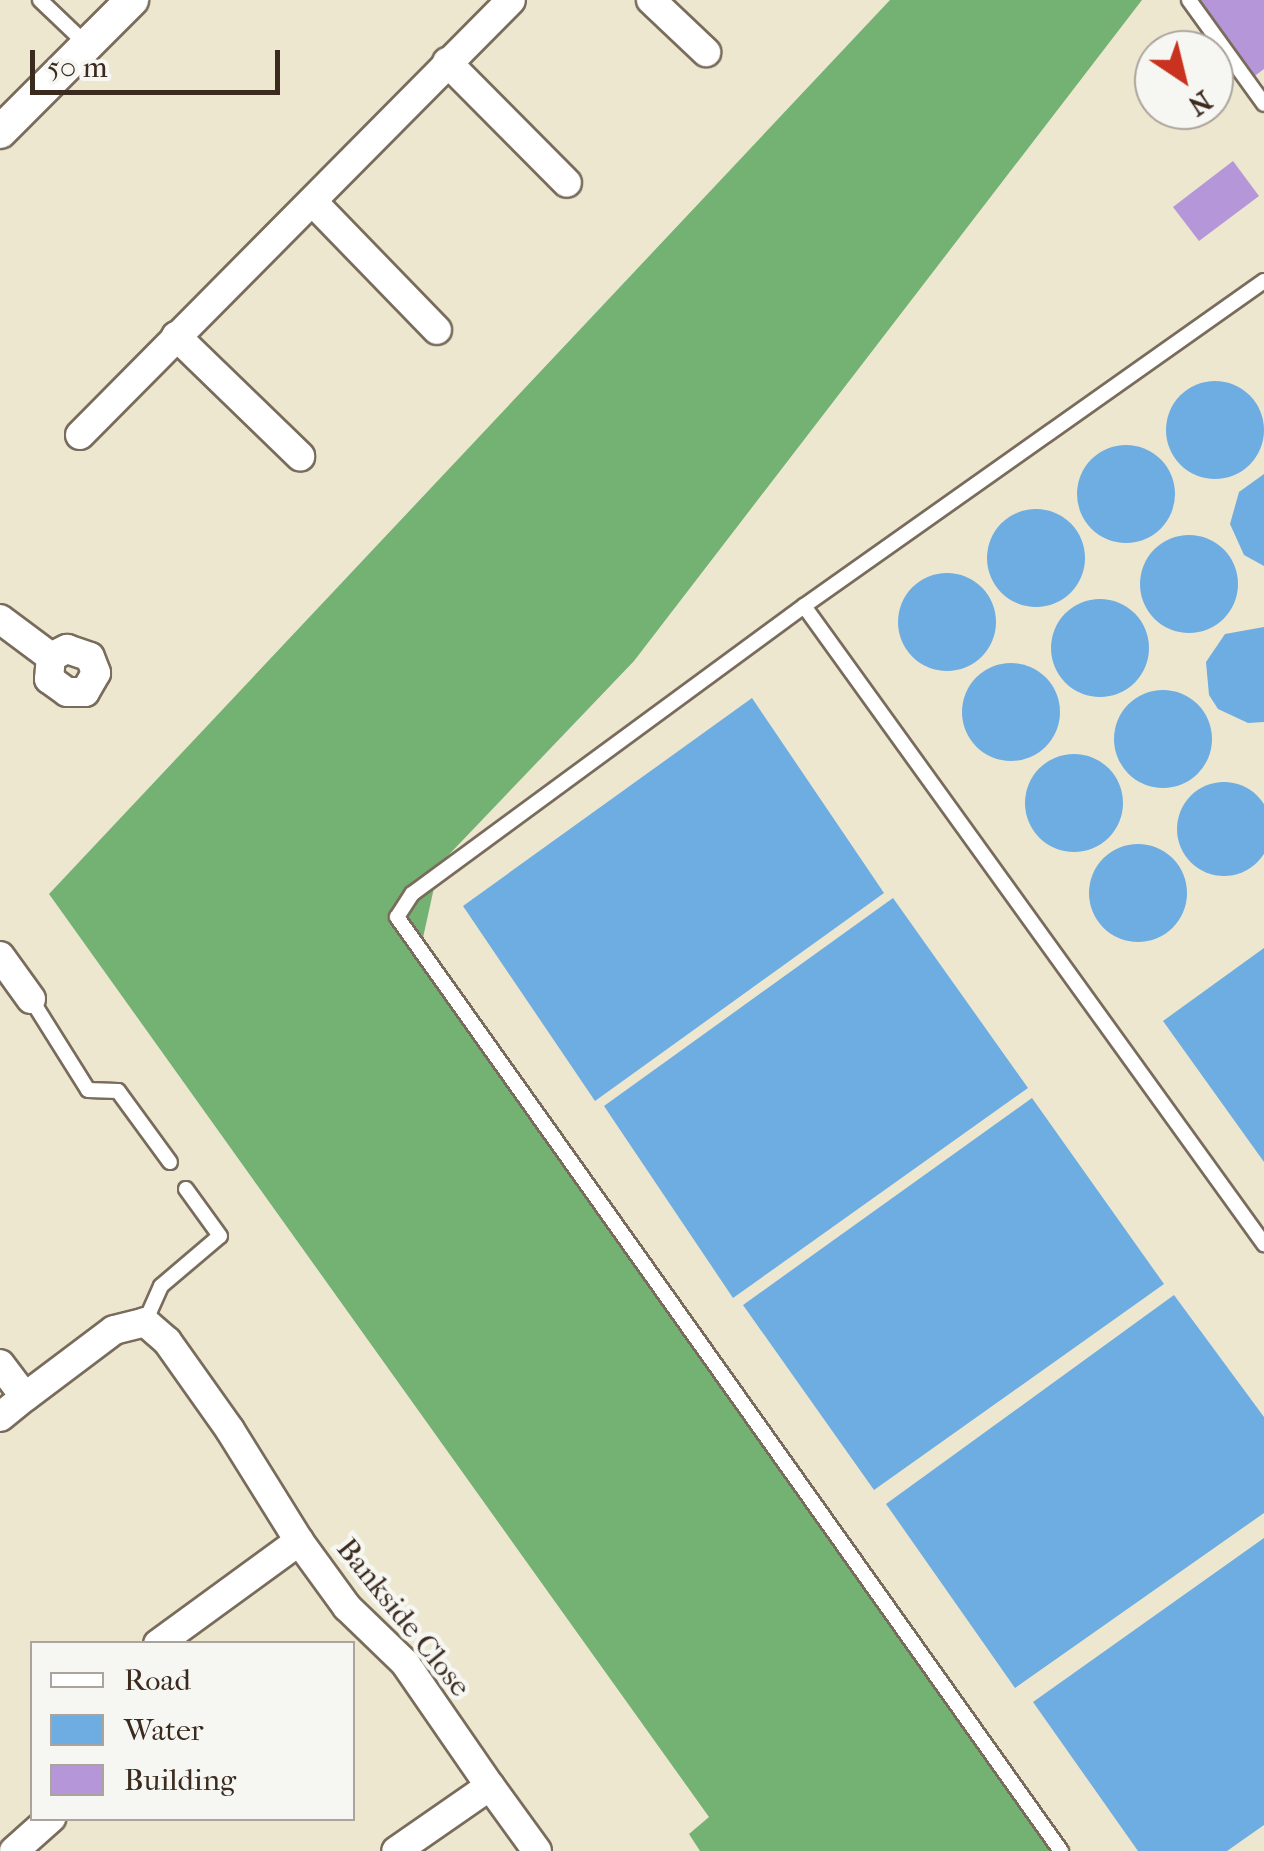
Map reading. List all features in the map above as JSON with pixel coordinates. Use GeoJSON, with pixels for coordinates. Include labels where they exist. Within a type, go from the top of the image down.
{"type":"FeatureCollection","features":[{"type":"Feature","properties":{"kind":"street"},"geometry":{"type":"LineString","coordinates":[[0,132],[132,0]]}},
{"type":"Feature","properties":{"kind":"street"},"geometry":{"type":"LineString","coordinates":[[80,435],[511,0]]}},
{"type":"Feature","properties":{"kind":"street"},"geometry":{"type":"LineString","coordinates":[[651,0],[706,52]]}},
{"type":"Feature","properties":{"kind":"street"},"geometry":{"type":"LineString","coordinates":[[447,62],[567,182]]}},
{"type":"Feature","properties":{"kind":"street"},"geometry":{"type":"LineString","coordinates":[[313,202],[437,330]]}},
{"type":"Feature","properties":{"kind":"street"},"geometry":{"type":"LineString","coordinates":[[176,336],[300,456]]}},
{"type":"Feature","properties":{"kind":"street"},"geometry":{"type":"LineString","coordinates":[[0,620],[50,657]]}},
{"type":"Feature","properties":{"kind":"street"},"geometry":{"type":"LineString","coordinates":[[0,956],[31,1000]]}},
{"type":"Feature","properties":{"kind":"street"},"geometry":{"type":"LineString","coordinates":[[0,1417],[114,1330],[145,1322]]}},
{"type":"Feature","properties":{"kind":"street","name":"Bankside Close"},"geometry":{"type":"LineString","coordinates":[[145,1322],[167,1341],[347,1607],[405,1663],[537,1851]]}},
{"type":"Feature","properties":{"kind":"street"},"geometry":{"type":"LineString","coordinates":[[0,1364],[26,1397]]}},
{"type":"Feature","properties":{"kind":"street","name":"Bankside Close"},"geometry":{"type":"LineString","coordinates":[[162,1641],[299,1541]]}},
{"type":"Feature","properties":{"kind":"street"},"geometry":{"type":"LineString","coordinates":[[396,1851],[490,1786]]}},
{"type":"Feature","properties":{"kind":"street"},"geometry":{"type":"LineString","coordinates":[[14,1851],[48,1821]]}},
{"type":"Feature","properties":{"kind":"lane"},"geometry":{"type":"LineString","coordinates":[[40,0],[87,45]]}},
{"type":"Feature","properties":{"kind":"lane"},"geometry":{"type":"LineString","coordinates":[[1189,0],[1264,104]]}},
{"type":"Feature","properties":{"kind":"lane"},"geometry":{"type":"LineString","coordinates":[[1061,1851],[397,917],[412,894],[804,606],[1264,280]]}},
{"type":"Feature","properties":{"kind":"lane"},"geometry":{"type":"LineString","coordinates":[[804,606],[1264,1244]]}},
{"type":"Feature","properties":{"kind":"lane"},"geometry":{"type":"LineString","coordinates":[[31,1000],[88,1090],[118,1091],[170,1162]]}},
{"type":"Feature","properties":{"kind":"lane"},"geometry":{"type":"LineString","coordinates":[[145,1322],[162,1286],[220,1236],[186,1188]]}},
{"type":"Feature","properties":{"kind":"green space"},"geometry":{"type":"Polygon","coordinates":[[[890,0],[1142,0],[634,661],[439,865],[419,956],[681,1330],[1062,1851],[700,1851],[689,1834],[709,1817],[49,894],[890,0]]]}},
{"type":"Feature","properties":{"kind":"water"},"geometry":{"type":"Polygon","coordinates":[[[1215,381],[1234,385],[1249,396],[1260,411],[1264,430],[1260,449],[1249,464],[1234,475],[1215,479],[1196,475],[1181,464],[1170,449],[1166,430],[1170,411],[1181,396],[1196,385],[1215,381]]]}},
{"type":"Feature","properties":{"kind":"water"},"geometry":{"type":"Polygon","coordinates":[[[1126,445],[1145,449],[1160,460],[1171,475],[1175,494],[1171,513],[1160,528],[1145,539],[1126,543],[1107,539],[1092,528],[1081,513],[1077,494],[1081,475],[1092,460],[1107,449],[1126,445]]]}},
{"type":"Feature","properties":{"kind":"water"},"geometry":{"type":"Polygon","coordinates":[[[1264,474],[1264,566],[1244,555],[1230,524],[1239,492],[1264,474]]]}},
{"type":"Feature","properties":{"kind":"water"},"geometry":{"type":"Polygon","coordinates":[[[1036,509],[1055,513],[1070,524],[1081,539],[1085,558],[1081,577],[1070,592],[1055,603],[1036,607],[1017,603],[1002,592],[991,577],[987,558],[991,539],[1002,524],[1017,513],[1036,509]]]}},
{"type":"Feature","properties":{"kind":"water"},"geometry":{"type":"Polygon","coordinates":[[[1189,535],[1208,539],[1223,550],[1234,565],[1238,584],[1234,603],[1223,618],[1208,629],[1189,633],[1170,629],[1155,618],[1144,603],[1140,584],[1144,565],[1155,550],[1170,539],[1189,535]]]}},
{"type":"Feature","properties":{"kind":"water"},"geometry":{"type":"Polygon","coordinates":[[[947,573],[966,577],[981,588],[992,603],[996,622],[992,641],[981,656],[966,667],[947,671],[928,667],[913,656],[902,641],[898,622],[902,603],[913,588],[928,577],[947,573]]]}},
{"type":"Feature","properties":{"kind":"water"},"geometry":{"type":"Polygon","coordinates":[[[1100,599],[1119,603],[1134,614],[1145,629],[1149,648],[1145,667],[1134,682],[1119,693],[1100,697],[1081,693],[1066,682],[1055,667],[1051,648],[1055,629],[1066,614],[1081,603],[1100,599]]]}},
{"type":"Feature","properties":{"kind":"water"},"geometry":{"type":"Polygon","coordinates":[[[1264,627],[1264,722],[1248,723],[1218,709],[1209,695],[1206,662],[1225,634],[1264,627]]]}},
{"type":"Feature","properties":{"kind":"water"},"geometry":{"type":"Polygon","coordinates":[[[1011,663],[1030,667],[1045,678],[1056,693],[1060,712],[1056,731],[1045,746],[1030,757],[1011,761],[992,757],[977,746],[966,731],[962,712],[966,693],[977,678],[992,667],[1011,663]]]}},
{"type":"Feature","properties":{"kind":"water"},"geometry":{"type":"Polygon","coordinates":[[[1163,690],[1182,694],[1197,705],[1208,720],[1212,739],[1208,758],[1197,773],[1182,784],[1163,788],[1144,784],[1129,773],[1118,758],[1114,739],[1118,720],[1129,705],[1144,694],[1163,690]]]}},
{"type":"Feature","properties":{"kind":"water"},"geometry":{"type":"Polygon","coordinates":[[[752,698],[884,893],[595,1101],[463,906],[752,698]]]}},
{"type":"Feature","properties":{"kind":"water"},"geometry":{"type":"Polygon","coordinates":[[[1074,754],[1093,758],[1108,769],[1119,784],[1123,803],[1119,822],[1108,837],[1093,848],[1074,852],[1055,848],[1040,837],[1029,822],[1025,803],[1029,784],[1040,769],[1055,758],[1074,754]]]}},
{"type":"Feature","properties":{"kind":"water"},"geometry":{"type":"Polygon","coordinates":[[[1215,783],[1233,783],[1250,790],[1263,803],[1265,851],[1250,868],[1233,875],[1215,875],[1198,868],[1185,855],[1178,838],[1178,820],[1185,803],[1198,790],[1215,783]]]}},
{"type":"Feature","properties":{"kind":"water"},"geometry":{"type":"Polygon","coordinates":[[[1138,844],[1157,848],[1172,859],[1183,874],[1187,893],[1183,912],[1172,927],[1157,938],[1138,942],[1119,938],[1104,927],[1093,912],[1089,893],[1093,874],[1104,859],[1119,848],[1138,844]]]}},
{"type":"Feature","properties":{"kind":"water"},"geometry":{"type":"Polygon","coordinates":[[[893,898],[1028,1088],[733,1298],[604,1106],[893,898]]]}},
{"type":"Feature","properties":{"kind":"water"},"geometry":{"type":"Polygon","coordinates":[[[1264,948],[1264,1162],[1163,1021],[1264,948]]]}},
{"type":"Feature","properties":{"kind":"water"},"geometry":{"type":"Polygon","coordinates":[[[1032,1098],[1164,1284],[874,1490],[743,1305],[1032,1098]]]}},
{"type":"Feature","properties":{"kind":"water"},"geometry":{"type":"Polygon","coordinates":[[[1174,1295],[1264,1417],[1264,1513],[1015,1688],[886,1504],[1174,1295]]]}},
{"type":"Feature","properties":{"kind":"water"},"geometry":{"type":"Polygon","coordinates":[[[1264,1538],[1264,1825],[1227,1851],[1138,1851],[1033,1702],[1264,1538]]]}},
{"type":"Feature","properties":{"kind":"building"},"geometry":{"type":"Polygon","coordinates":[[[1195,0],[1264,0],[1264,69],[1252,78],[1234,53],[1234,30],[1217,30],[1195,0]]]}},
{"type":"Feature","properties":{"kind":"building"},"geometry":{"type":"Polygon","coordinates":[[[1233,161],[1259,196],[1199,241],[1173,207],[1233,161]]]}}]}
